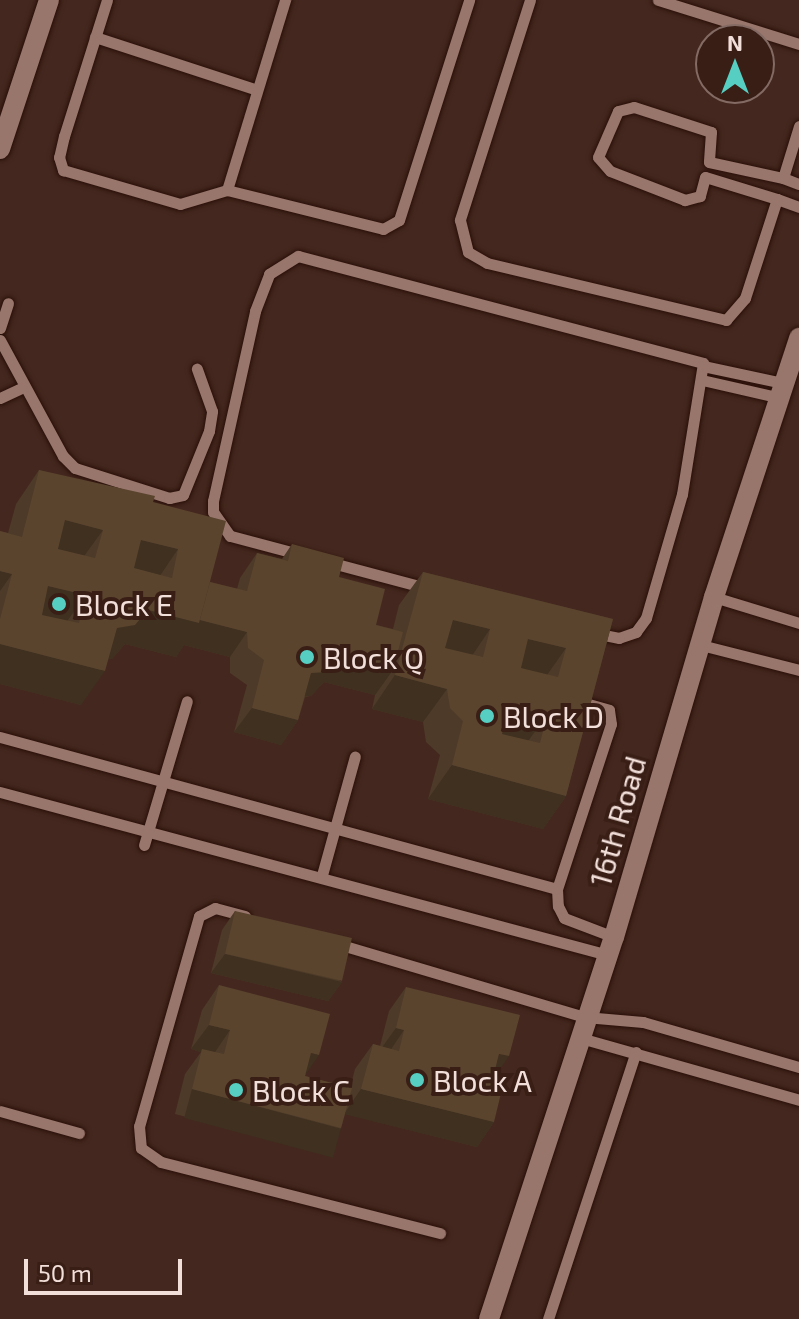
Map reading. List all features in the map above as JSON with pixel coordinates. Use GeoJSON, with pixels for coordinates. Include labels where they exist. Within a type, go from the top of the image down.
{"type":"FeatureCollection","features":[{"type":"Feature","properties":{"kind":"street"},"geometry":{"type":"LineString","coordinates":[[2,137],[49,0]]}},
{"type":"Feature","properties":{"kind":"street","name":"16th Road"},"geometry":{"type":"LineString","coordinates":[[489,1319],[577,1037],[611,946],[714,597],[799,338]]}},
{"type":"Feature","properties":{"kind":"lane"},"geometry":{"type":"LineString","coordinates":[[107,0],[59,157],[63,170],[180,204],[227,190],[361,225],[392,226],[469,0]]}},
{"type":"Feature","properties":{"kind":"lane"},"geometry":{"type":"LineString","coordinates":[[227,190],[254,89],[285,0]]}},
{"type":"Feature","properties":{"kind":"lane"},"geometry":{"type":"LineString","coordinates":[[530,0],[460,220],[468,252],[487,263],[726,320],[745,298],[777,199]]}},
{"type":"Feature","properties":{"kind":"lane"},"geometry":{"type":"LineString","coordinates":[[658,0],[799,44]]}},
{"type":"Feature","properties":{"kind":"lane"},"geometry":{"type":"LineString","coordinates":[[95,37],[254,89]]}},
{"type":"Feature","properties":{"kind":"lane"},"geometry":{"type":"LineString","coordinates":[[634,107],[711,132],[705,177],[700,196],[685,200],[610,171],[598,157],[618,111],[634,107]]}},
{"type":"Feature","properties":{"kind":"lane"},"geometry":{"type":"LineString","coordinates":[[783,178],[799,126]]}},
{"type":"Feature","properties":{"kind":"lane"},"geometry":{"type":"LineString","coordinates":[[709,162],[799,184]]}},
{"type":"Feature","properties":{"kind":"lane"},"geometry":{"type":"LineString","coordinates":[[705,177],[799,207]]}},
{"type":"Feature","properties":{"kind":"lane"},"geometry":{"type":"LineString","coordinates":[[298,256],[699,360],[703,366],[682,494],[646,618],[628,636],[603,635],[246,543],[230,536],[213,512],[263,286],[276,266],[298,256]]}},
{"type":"Feature","properties":{"kind":"lane"},"geometry":{"type":"LineString","coordinates":[[0,328],[8,303]]}},
{"type":"Feature","properties":{"kind":"lane"},"geometry":{"type":"LineString","coordinates":[[0,340],[24,387],[75,468],[169,498],[183,495],[209,431],[212,411],[197,369]]}},
{"type":"Feature","properties":{"kind":"lane"},"geometry":{"type":"LineString","coordinates":[[703,366],[780,390]]}},
{"type":"Feature","properties":{"kind":"lane"},"geometry":{"type":"LineString","coordinates":[[702,380],[780,390]]}},
{"type":"Feature","properties":{"kind":"lane"},"geometry":{"type":"LineString","coordinates":[[0,398],[24,387]]}},
{"type":"Feature","properties":{"kind":"lane"},"geometry":{"type":"LineString","coordinates":[[714,597],[799,623]]}},
{"type":"Feature","properties":{"kind":"lane"},"geometry":{"type":"LineString","coordinates":[[701,645],[799,670]]}},
{"type":"Feature","properties":{"kind":"lane"},"geometry":{"type":"LineString","coordinates":[[144,845],[187,701]]}},
{"type":"Feature","properties":{"kind":"lane"},"geometry":{"type":"LineString","coordinates":[[585,703],[609,710],[611,724],[557,889],[561,916],[611,946]]}},
{"type":"Feature","properties":{"kind":"lane"},"geometry":{"type":"LineString","coordinates":[[0,737],[557,889]]}},
{"type":"Feature","properties":{"kind":"lane"},"geometry":{"type":"LineString","coordinates":[[322,875],[355,756]]}},
{"type":"Feature","properties":{"kind":"lane"},"geometry":{"type":"LineString","coordinates":[[0,792],[611,946]]}},
{"type":"Feature","properties":{"kind":"lane"},"geometry":{"type":"LineString","coordinates":[[265,922],[219,908],[199,916],[139,1126],[141,1148],[161,1162],[440,1233]]}},
{"type":"Feature","properties":{"kind":"lane"},"geometry":{"type":"LineString","coordinates":[[326,940],[585,1017],[643,1022],[799,1067]]}},
{"type":"Feature","properties":{"kind":"lane"},"geometry":{"type":"LineString","coordinates":[[577,1037],[799,1100]]}},
{"type":"Feature","properties":{"kind":"lane"},"geometry":{"type":"LineString","coordinates":[[548,1319],[636,1052]]}},
{"type":"Feature","properties":{"kind":"lane"},"geometry":{"type":"LineString","coordinates":[[0,1111],[79,1133]]}},
{"type":"Feature","properties":{"kind":"building"},"geometry":{"type":"Polygon","coordinates":[[[39,470],[155,496],[153,502],[226,521],[199,623],[148,610],[135,625],[117,628],[105,671],[0,644],[0,619],[12,574],[0,571],[0,531],[22,537],[39,470]],[[65,520],[58,549],[95,558],[103,530],[65,520]],[[141,540],[134,568],[172,578],[178,549],[141,540]],[[48,586],[42,615],[79,623],[86,595],[48,586]]]}},
{"type":"Feature","properties":{"kind":"building","name":"Block Q"},"geometry":{"type":"Polygon","coordinates":[[[292,544],[344,558],[339,577],[385,589],[376,625],[403,632],[393,670],[341,657],[328,672],[311,673],[298,720],[252,708],[264,660],[248,648],[247,632],[200,620],[210,582],[247,591],[257,553],[288,561],[292,544]]]}},
{"type":"Feature","properties":{"kind":"building"},"geometry":{"type":"Polygon","coordinates":[[[423,572],[613,619],[566,796],[452,765],[463,721],[450,708],[447,689],[395,675],[423,572]],[[453,620],[445,648],[483,657],[490,629],[453,620]],[[528,639],[521,668],[558,677],[566,648],[528,639]],[[509,706],[502,734],[540,743],[547,715],[509,706]]]}},
{"type":"Feature","properties":{"kind":"building"},"geometry":{"type":"Polygon","coordinates":[[[235,911],[352,938],[342,981],[225,954],[235,911]]]}},
{"type":"Feature","properties":{"kind":"building"},"geometry":{"type":"Polygon","coordinates":[[[219,985],[330,1014],[319,1055],[311,1053],[305,1076],[352,1088],[341,1128],[192,1089],[202,1049],[224,1054],[230,1030],[209,1025],[219,985]]]}},
{"type":"Feature","properties":{"kind":"building","name":"Block A"},"geometry":{"type":"Polygon","coordinates":[[[406,987],[520,1015],[509,1056],[499,1054],[493,1078],[504,1081],[494,1122],[361,1089],[373,1044],[399,1051],[404,1030],[396,1028],[406,987]]]}},
{"type":"Feature","properties":{"kind":"place","name":"Block E"},"geometry":{"type":"Point","coordinates":[59,604]}},
{"type":"Feature","properties":{"kind":"place","name":"Block Q"},"geometry":{"type":"Point","coordinates":[307,657]}},
{"type":"Feature","properties":{"kind":"place","name":"Block D"},"geometry":{"type":"Point","coordinates":[487,716]}},
{"type":"Feature","properties":{"kind":"place","name":"Block A"},"geometry":{"type":"Point","coordinates":[417,1080]}},
{"type":"Feature","properties":{"kind":"place","name":"Block C"},"geometry":{"type":"Point","coordinates":[236,1090]}}]}
